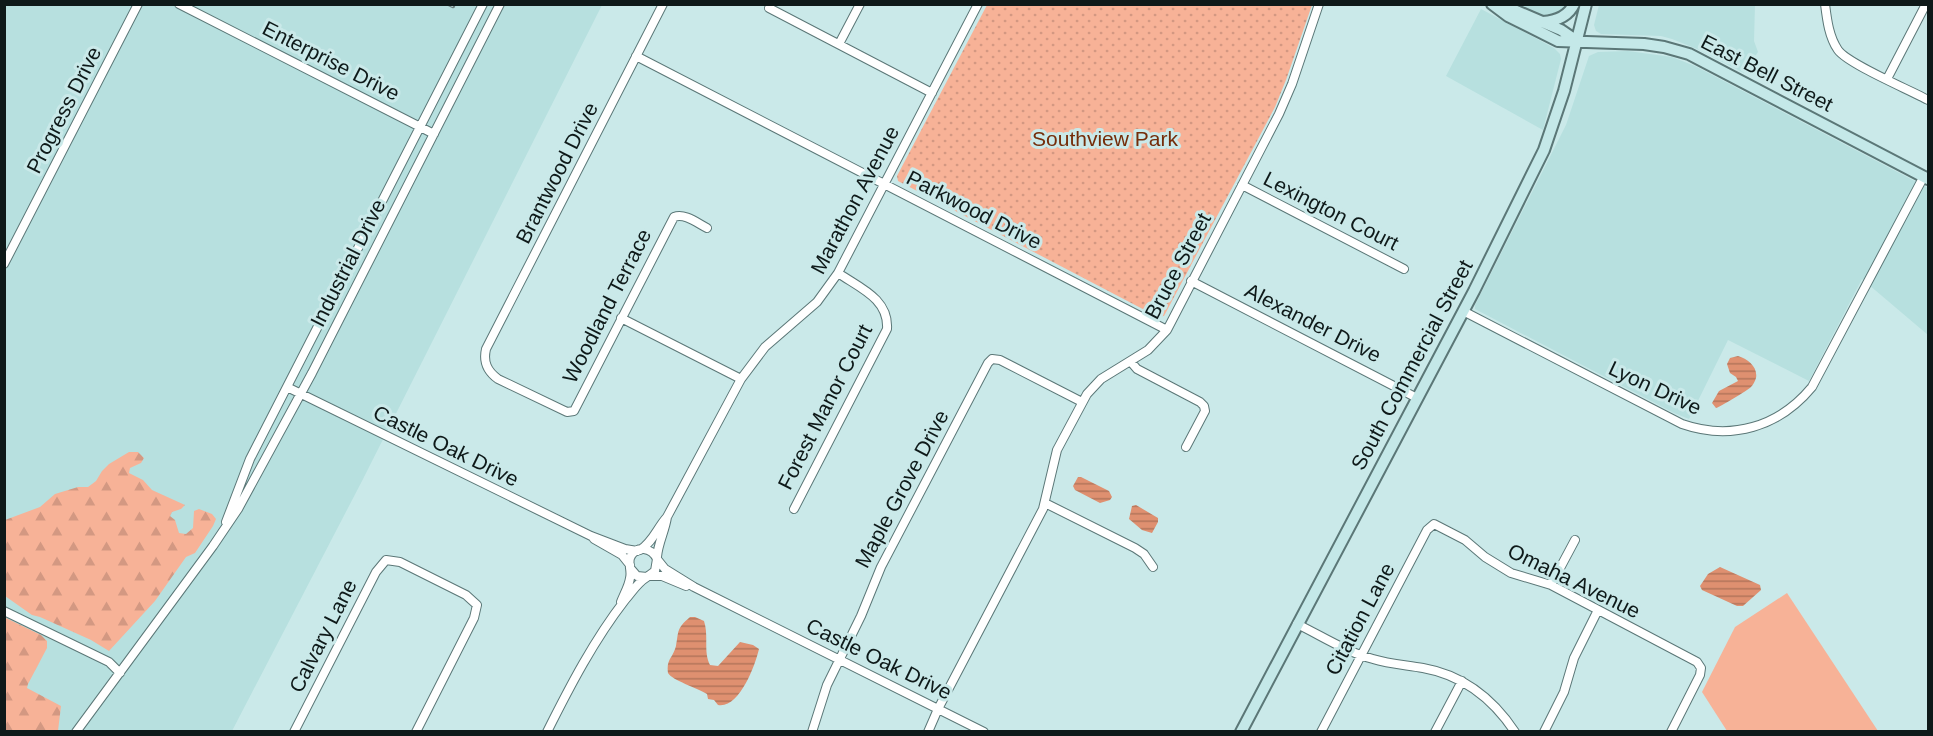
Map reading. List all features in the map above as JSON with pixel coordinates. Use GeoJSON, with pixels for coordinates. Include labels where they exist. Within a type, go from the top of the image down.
{"type":"FeatureCollection","features":[{"type":"Feature","properties":{"kind":"main road","name":"East Bell Street"},"geometry":{"type":"LineString","coordinates":[[1492,4],[1508,16],[1558,41],[1644,44],[1689,54],[1926,178]]}},
{"type":"Feature","properties":{"kind":"main road"},"geometry":{"type":"LineString","coordinates":[[1500,4],[1563,31],[1577,42]]}},
{"type":"Feature","properties":{"kind":"main road"},"geometry":{"type":"LineString","coordinates":[[1543,22],[1562,18],[1574,4]]}},
{"type":"Feature","properties":{"kind":"main road","name":"South Commercial Street"},"geometry":{"type":"LineString","coordinates":[[1241,732],[1463,311],[1544,150],[1564,91],[1586,4]]}},
{"type":"Feature","properties":{"kind":"street","name":"Progress Drive"},"geometry":{"type":"LineString","coordinates":[[4,264],[138,4]]}},
{"type":"Feature","properties":{"kind":"street","name":"Enterprise Drive"},"geometry":{"type":"LineString","coordinates":[[179,4],[434,134]]}},
{"type":"Feature","properties":{"kind":"street","name":"Industrial Drive"},"geometry":{"type":"LineString","coordinates":[[221,535],[250,459],[483,4]]}},
{"type":"Feature","properties":{"kind":"street","name":"Industrial Drive"},"geometry":{"type":"LineString","coordinates":[[76,732],[221,535],[243,501],[301,394],[500,4]]}},
{"type":"Feature","properties":{"kind":"street","name":"Brantwood Drive"},"geometry":{"type":"LineString","coordinates":[[485,358],[486,349],[663,4]]}},
{"type":"Feature","properties":{"kind":"street"},"geometry":{"type":"LineString","coordinates":[[839,44],[860,4]]}},
{"type":"Feature","properties":{"kind":"street","name":"Marathon Avenue"},"geometry":{"type":"LineString","coordinates":[[639,550],[649,543],[667,518],[741,378],[765,347],[817,302],[838,273],[978,4]]}},
{"type":"Feature","properties":{"kind":"street","name":"Bruce Street"},"geometry":{"type":"LineString","coordinates":[[928,732],[1046,502],[1057,450],[1082,402],[1093,386],[1148,350],[1167,330],[1292,84],[1319,4]]}},
{"type":"Feature","properties":{"kind":"street"},"geometry":{"type":"LineString","coordinates":[[1825,4],[1831,37],[1839,52],[1852,62],[1929,100]]}},
{"type":"Feature","properties":{"kind":"street"},"geometry":{"type":"LineString","coordinates":[[1887,79],[1926,4]]}},
{"type":"Feature","properties":{"kind":"street"},"geometry":{"type":"LineString","coordinates":[[769,8],[932,93]]}},
{"type":"Feature","properties":{"kind":"street","name":"Parkwood Drive"},"geometry":{"type":"LineString","coordinates":[[636,57],[1167,330]]}},
{"type":"Feature","properties":{"kind":"street","name":"Lyon Drive"},"geometry":{"type":"LineString","coordinates":[[1463,311],[1682,424],[1716,432],[1739,431],[1756,427],[1788,411],[1812,387],[1926,178]]}},
{"type":"Feature","properties":{"kind":"street","name":"Lexington Court"},"geometry":{"type":"LineString","coordinates":[[1242,185],[1404,268]]}},
{"type":"Feature","properties":{"kind":"street","name":"Woodland Terrace"},"geometry":{"type":"LineString","coordinates":[[485,358],[489,370],[498,379],[570,412],[576,407],[674,217],[683,216],[706,228]]}},
{"type":"Feature","properties":{"kind":"street","name":"Forest Manor Court"},"geometry":{"type":"LineString","coordinates":[[794,509],[887,329],[886,315],[880,303],[838,273]]}},
{"type":"Feature","properties":{"kind":"street","name":"Alexander Drive"},"geometry":{"type":"LineString","coordinates":[[1191,281],[1417,398]]}},
{"type":"Feature","properties":{"kind":"street"},"geometry":{"type":"LineString","coordinates":[[621,318],[741,378]]}},
{"type":"Feature","properties":{"kind":"street","name":"Maple Grove Drive"},"geometry":{"type":"LineString","coordinates":[[812,732],[827,685],[861,616],[881,567],[990,360],[995,358],[1000,360],[1082,402]]}},
{"type":"Feature","properties":{"kind":"street"},"geometry":{"type":"LineString","coordinates":[[1131,362],[1137,369],[1204,406],[1204,411],[1186,447]]}},
{"type":"Feature","properties":{"kind":"street","name":"Castle Oak Drive"},"geometry":{"type":"LineString","coordinates":[[287,387],[591,536],[625,549],[639,550]]}},
{"type":"Feature","properties":{"kind":"street"},"geometry":{"type":"LineString","coordinates":[[1046,502],[1135,548],[1144,554],[1153,567]]}},
{"type":"Feature","properties":{"kind":"street","name":"Marathon Avenue"},"geometry":{"type":"LineString","coordinates":[[657,558],[667,518]]}},
{"type":"Feature","properties":{"kind":"street","name":"Omaha Avenue"},"geometry":{"type":"LineString","coordinates":[[1432,524],[1465,540],[1511,573],[1551,585],[1697,662],[1701,668],[1700,675],[1671,732]]}},
{"type":"Feature","properties":{"kind":"street","name":"Citation Lane"},"geometry":{"type":"LineString","coordinates":[[1321,732],[1432,524]]}},
{"type":"Feature","properties":{"kind":"street","name":"Castle Oak Drive"},"geometry":{"type":"LineString","coordinates":[[591,536],[601,545],[622,555],[630,567]]}},
{"type":"Feature","properties":{"kind":"street"},"geometry":{"type":"LineString","coordinates":[[1551,585],[1575,540]]}},
{"type":"Feature","properties":{"kind":"street"},"geometry":{"type":"LineString","coordinates":[[547,732],[575,678],[620,606],[638,583],[657,569],[657,558],[650,550],[639,550],[631,557],[630,580],[620,606]]}},
{"type":"Feature","properties":{"kind":"street","name":"Castle Oak Drive"},"geometry":{"type":"LineString","coordinates":[[657,558],[665,569],[694,587],[984,732]]}},
{"type":"Feature","properties":{"kind":"street","name":"Calvary Lane"},"geometry":{"type":"LineString","coordinates":[[294,732],[376,572],[386,560],[400,562],[466,595],[477,605],[474,618],[416,732]]}},
{"type":"Feature","properties":{"kind":"street"},"geometry":{"type":"LineString","coordinates":[[630,567],[638,576],[649,576]]}},
{"type":"Feature","properties":{"kind":"street","name":"Castle Oak Drive"},"geometry":{"type":"LineString","coordinates":[[649,576],[662,576],[694,587]]}},
{"type":"Feature","properties":{"kind":"street"},"geometry":{"type":"LineString","coordinates":[[1544,732],[1564,692],[1574,658],[1598,610]]}},
{"type":"Feature","properties":{"kind":"street"},"geometry":{"type":"LineString","coordinates":[[4,611],[109,662],[120,673]]}},
{"type":"Feature","properties":{"kind":"street"},"geometry":{"type":"LineString","coordinates":[[1297,624],[1361,656],[1436,671],[1462,681],[1494,705],[1515,732]]}},
{"type":"Feature","properties":{"kind":"street"},"geometry":{"type":"LineString","coordinates":[[1435,732],[1462,681]]}},
{"type":"Feature","properties":{"kind":"shaded area"},"geometry":{"type":"Polygon","coordinates":[[[4,5],[602,5],[362,481],[232,731],[5,731],[4,5]]]}},
{"type":"Feature","properties":{"kind":"shaded area"},"geometry":{"type":"Polygon","coordinates":[[[1516,5],[1571,5],[1567,10],[1550,18],[1516,5]]]}},
{"type":"Feature","properties":{"kind":"shaded area"},"geometry":{"type":"Polygon","coordinates":[[[1599,5],[1755,5],[1754,41],[1758,52],[1744,73],[1697,49],[1661,36],[1601,34],[1596,31],[1594,25],[1599,5]]]}},
{"type":"Feature","properties":{"kind":"shaded area"},"geometry":{"type":"Polygon","coordinates":[[[1481,9],[1554,48],[1560,54],[1561,59],[1543,130],[1446,76],[1481,9]]]}},
{"type":"Feature","properties":{"kind":"shaded area"},"geometry":{"type":"Polygon","coordinates":[[[1628,51],[1672,57],[1695,66],[1928,188],[1928,335],[1862,279],[1809,381],[1728,340],[1689,419],[1475,309],[1566,125],[1589,56],[1598,52],[1628,51]]]}},
{"type":"Feature","properties":{"kind":"shaded area"},"geometry":{"type":"Polygon","coordinates":[[[1738,356],[1749,361],[1754,367],[1756,378],[1749,389],[1716,408],[1712,403],[1719,391],[1738,381],[1730,373],[1727,364],[1730,358],[1738,356]]]}},
{"type":"Feature","properties":{"kind":"shaded area"},"geometry":{"type":"Polygon","coordinates":[[[1078,477],[1109,491],[1112,497],[1100,503],[1075,490],[1073,486],[1078,477]]]}},
{"type":"Feature","properties":{"kind":"shaded area"},"geometry":{"type":"Polygon","coordinates":[[[1136,505],[1158,518],[1152,533],[1142,530],[1129,519],[1132,506],[1136,505]]]}},
{"type":"Feature","properties":{"kind":"shaded area"},"geometry":{"type":"Polygon","coordinates":[[[1720,567],[1760,585],[1761,590],[1743,606],[1737,606],[1702,590],[1700,586],[1708,574],[1720,567]]]}},
{"type":"Feature","properties":{"kind":"shaded area"},"geometry":{"type":"Polygon","coordinates":[[[690,617],[704,621],[710,665],[718,666],[740,642],[759,649],[745,685],[733,700],[726,704],[718,705],[714,700],[708,699],[707,694],[675,679],[668,673],[668,665],[676,646],[679,630],[690,617]]]}},
{"type":"Feature","properties":{"kind":"green space","name":"Southview Park"},"geometry":{"type":"Polygon","coordinates":[[[987,5],[1312,5],[1275,107],[1164,316],[1158,317],[898,181],[897,176],[987,5]]]}},
{"type":"Feature","properties":{"kind":"green space"},"geometry":{"type":"Polygon","coordinates":[[[129,452],[138,452],[144,458],[141,463],[130,468],[129,473],[143,480],[152,490],[185,505],[172,512],[170,516],[175,520],[179,533],[186,534],[193,528],[194,511],[199,509],[212,514],[216,519],[195,553],[186,557],[155,601],[109,651],[91,640],[32,615],[5,596],[5,520],[40,507],[55,494],[78,487],[88,487],[96,481],[109,464],[129,452]]]}},
{"type":"Feature","properties":{"kind":"green space"},"geometry":{"type":"Polygon","coordinates":[[[1787,593],[1878,731],[1727,731],[1702,692],[1735,627],[1787,593]]]}},
{"type":"Feature","properties":{"kind":"green space"},"geometry":{"type":"Polygon","coordinates":[[[4,617],[41,635],[47,641],[47,648],[27,688],[61,706],[58,731],[5,731],[4,617]]]}},
{"type":"Feature","properties":{"kind":"railway"},"geometry":{"type":"LineString","coordinates":[[449,4],[453,6]]}}]}
